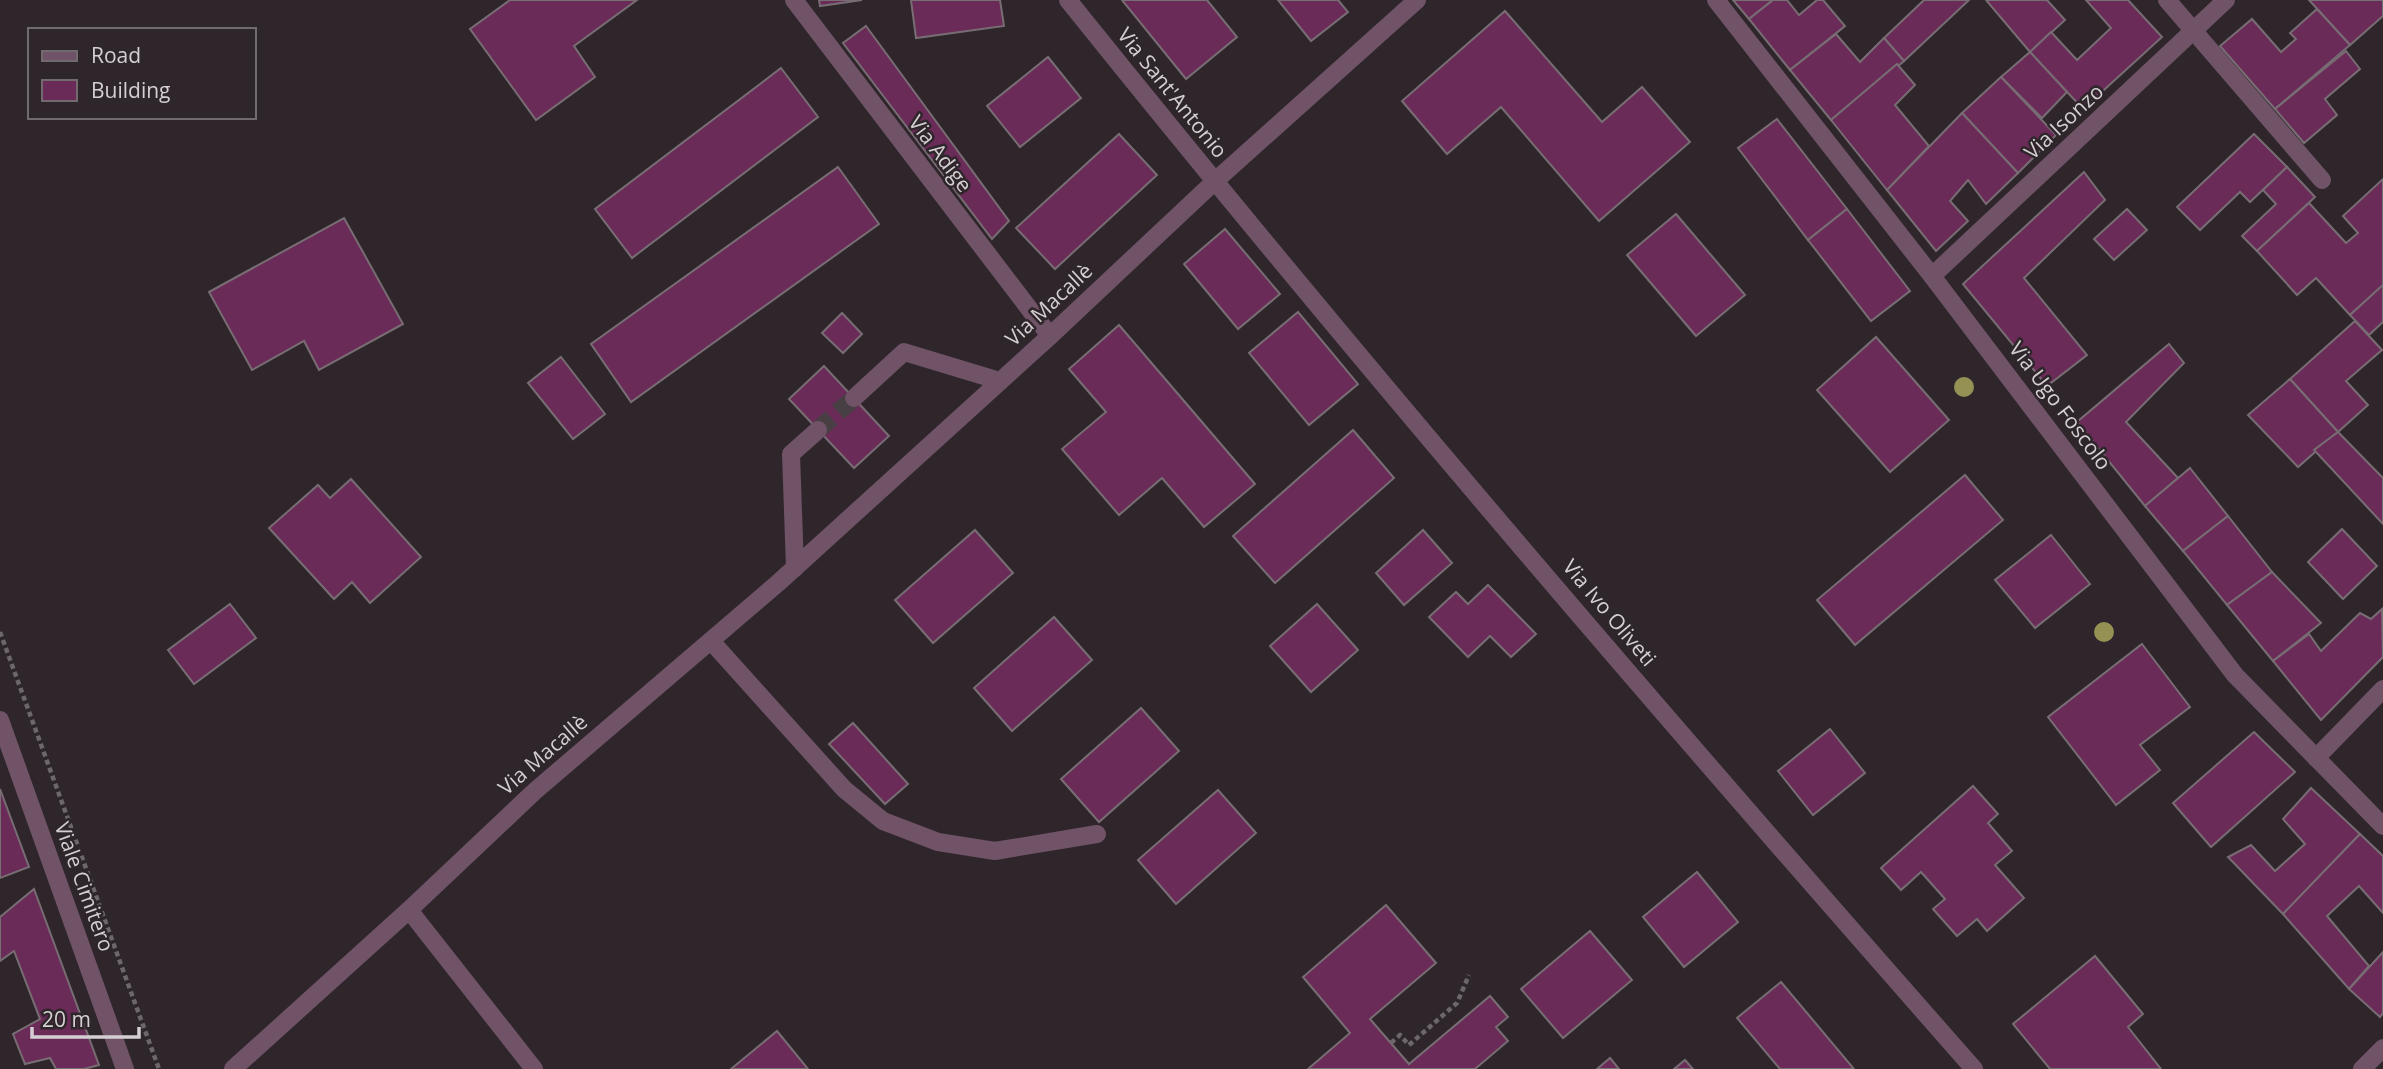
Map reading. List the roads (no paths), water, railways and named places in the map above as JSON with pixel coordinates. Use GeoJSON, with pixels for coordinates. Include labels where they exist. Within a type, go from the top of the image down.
{"type":"FeatureCollection","features":[{"type":"Feature","properties":{"kind":"street","name":"Via Adige"},"geometry":{"type":"LineString","coordinates":[[794,0],[1050,336]]}},
{"type":"Feature","properties":{"kind":"street","name":"Via Sant'Antonio"},"geometry":{"type":"LineString","coordinates":[[1068,0],[1214,182]]}},
{"type":"Feature","properties":{"kind":"street","name":"Via Macallè"},"geometry":{"type":"LineString","coordinates":[[233,1069],[535,791],[795,568],[1050,336],[1214,182],[1417,0]]}},
{"type":"Feature","properties":{"kind":"street","name":"Via Ugo Foscolo"},"geometry":{"type":"LineString","coordinates":[[1716,0],[1933,276],[2235,675],[2383,826]]}},
{"type":"Feature","properties":{"kind":"street"},"geometry":{"type":"LineString","coordinates":[[2167,0],[2322,180]]}},
{"type":"Feature","properties":{"kind":"street","name":"Via Isonzo"},"geometry":{"type":"LineString","coordinates":[[1933,276],[2226,0]]}},
{"type":"Feature","properties":{"kind":"street","name":"Via Ivo Oliveti"},"geometry":{"type":"LineString","coordinates":[[1214,182],[1740,804],[1974,1069]]}},
{"type":"Feature","properties":{"kind":"street"},"geometry":{"type":"LineString","coordinates":[[854,398],[904,352],[1000,381]]}},
{"type":"Feature","properties":{"kind":"street"},"geometry":{"type":"LineString","coordinates":[[795,568],[791,454],[818,430]]}},
{"type":"Feature","properties":{"kind":"street"},"geometry":{"type":"LineString","coordinates":[[710,641],[844,789],[883,821],[939,842],[995,851],[1097,834]]}},
{"type":"Feature","properties":{"kind":"street"},"geometry":{"type":"LineString","coordinates":[[2316,758],[2383,689]]}},
{"type":"Feature","properties":{"kind":"street","name":"Viale Cimitero"},"geometry":{"type":"LineString","coordinates":[[0,720],[125,1069]]}},
{"type":"Feature","properties":{"kind":"street"},"geometry":{"type":"LineString","coordinates":[[409,909],[534,1069]]}},
{"type":"Feature","properties":{"kind":"street"},"geometry":{"type":"LineString","coordinates":[[2362,1069],[2383,1048]]}},
{"type":"Feature","properties":{"kind":"tunnel"},"geometry":{"type":"LineString","coordinates":[[818,430],[854,398]]}}]}
